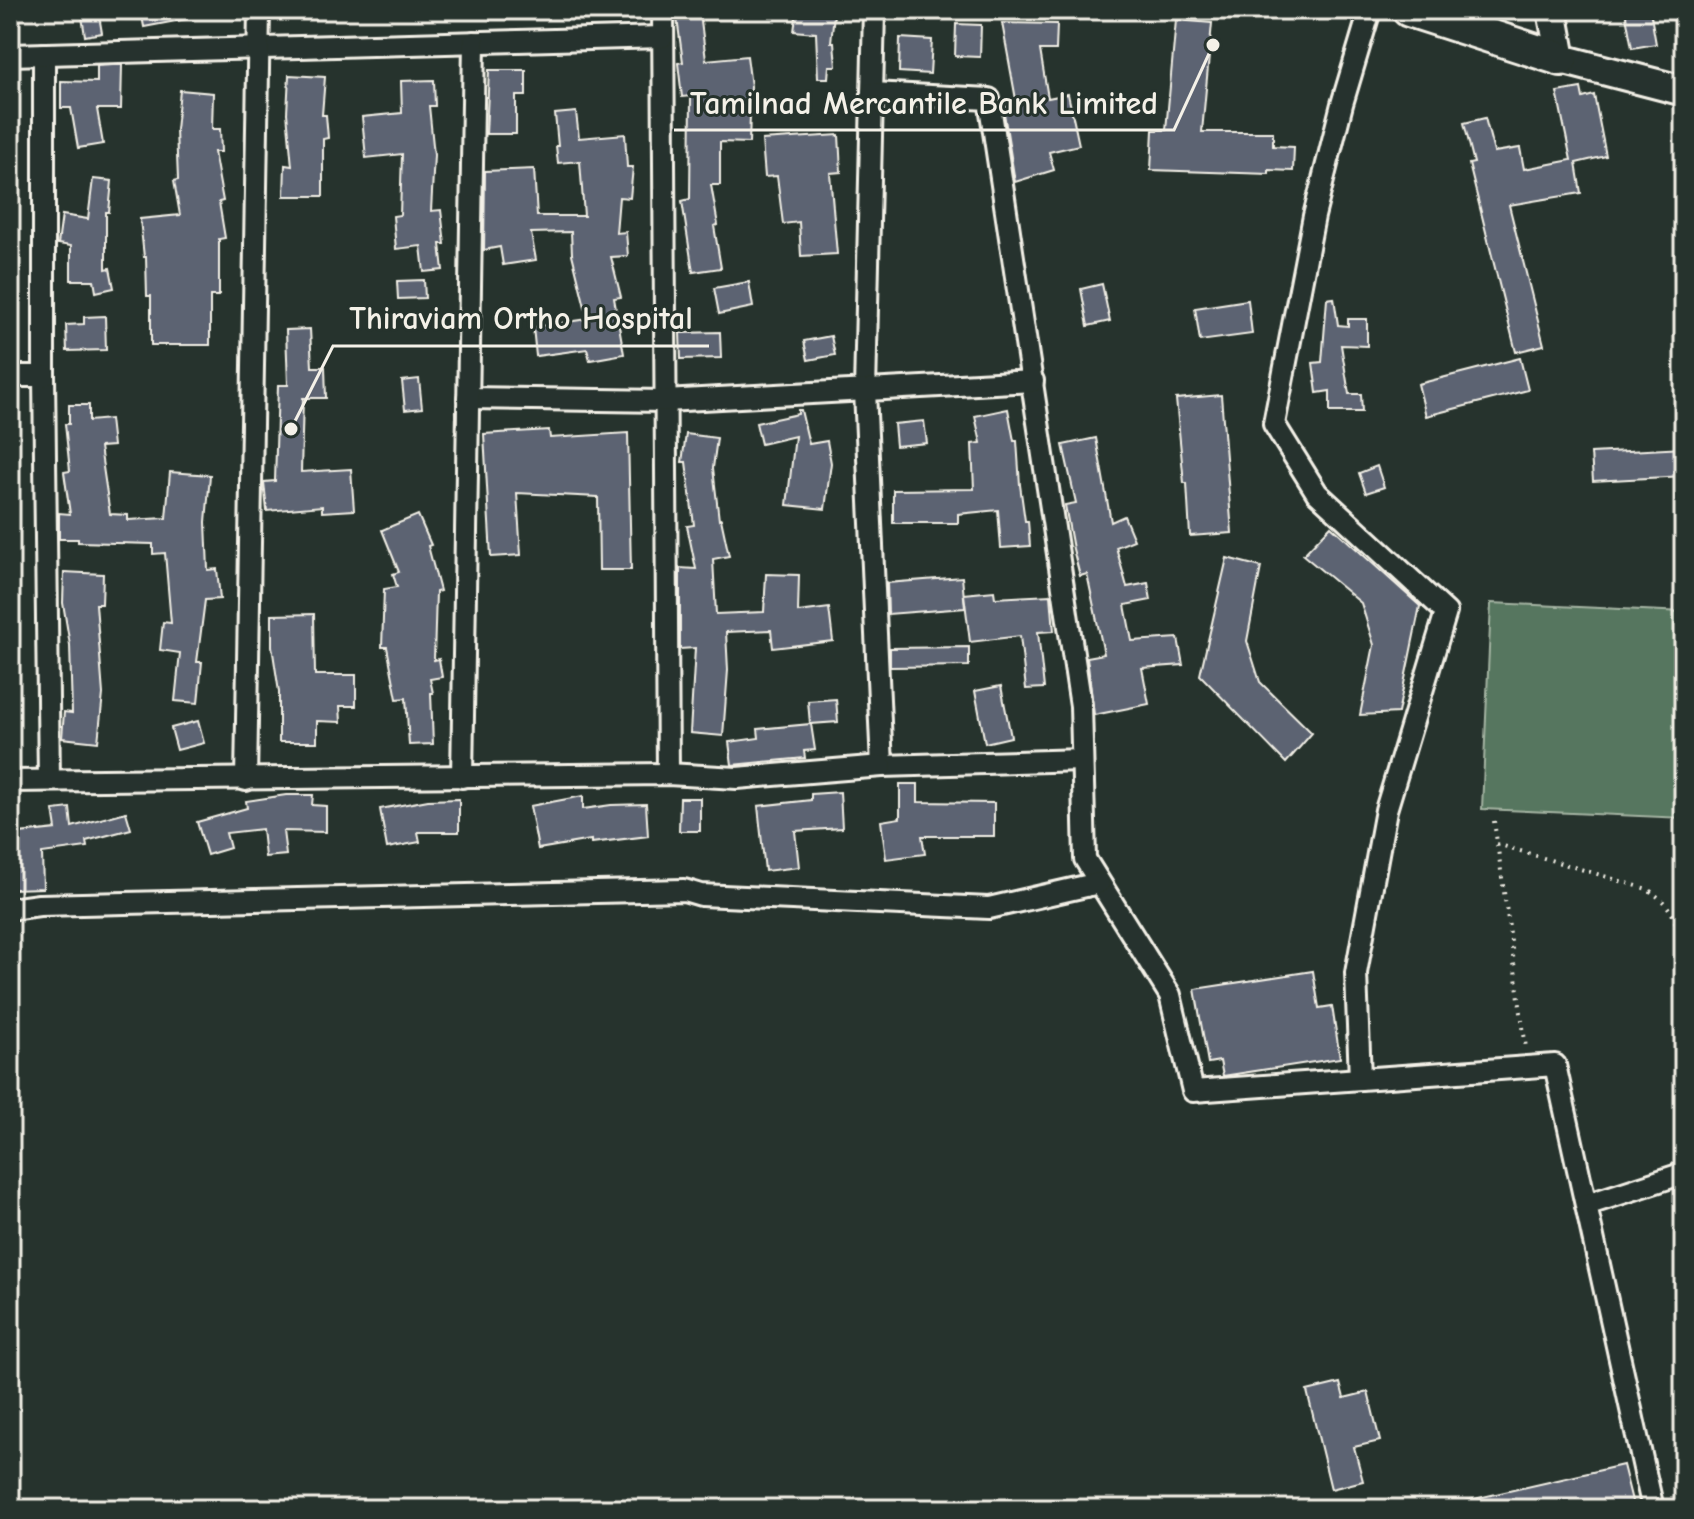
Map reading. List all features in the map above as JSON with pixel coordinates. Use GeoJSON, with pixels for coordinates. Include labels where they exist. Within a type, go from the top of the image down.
{"type":"FeatureCollection","features":[{"type":"Feature","properties":{"kind":"main road"},"geometry":{"type":"LineString","coordinates":[[1409,10],[1561,59],[1684,91]]}},
{"type":"Feature","properties":{"kind":"main road"},"geometry":{"type":"LineString","coordinates":[[1552,10],[1561,59]]}},
{"type":"Feature","properties":{"kind":"street"},"geometry":{"type":"LineString","coordinates":[[246,780],[259,10]]}},
{"type":"Feature","properties":{"kind":"street"},"geometry":{"type":"LineString","coordinates":[[663,10],[668,774]]}},
{"type":"Feature","properties":{"kind":"street"},"geometry":{"type":"LineString","coordinates":[[874,10],[865,391],[882,766]]}},
{"type":"Feature","properties":{"kind":"street"},"geometry":{"type":"LineString","coordinates":[[1360,1079],[1356,973],[1386,810],[1446,612],[1317,493],[1274,424],[1314,216],[1370,10]]}},
{"type":"Feature","properties":{"kind":"street"},"geometry":{"type":"LineString","coordinates":[[10,55],[663,37]]}},
{"type":"Feature","properties":{"kind":"street"},"geometry":{"type":"LineString","coordinates":[[462,777],[474,42]]}},
{"type":"Feature","properties":{"kind":"street"},"geometry":{"type":"LineString","coordinates":[[44,54],[49,780]]}},
{"type":"Feature","properties":{"kind":"street"},"geometry":{"type":"LineString","coordinates":[[872,93],[989,99],[1081,706],[1085,859],[1170,995],[1193,1091],[1555,1065],[1653,1509]]}},
{"type":"Feature","properties":{"kind":"street"},"geometry":{"type":"LineString","coordinates":[[10,376],[44,376]]}},
{"type":"Feature","properties":{"kind":"street"},"geometry":{"type":"LineString","coordinates":[[468,398],[665,401],[1033,381]]}},
{"type":"Feature","properties":{"kind":"street"},"geometry":{"type":"LineString","coordinates":[[10,781],[668,774],[737,778],[882,766],[1082,760]]}},
{"type":"Feature","properties":{"kind":"street"},"geometry":{"type":"LineString","coordinates":[[10,909],[39,905],[684,890],[701,895],[989,908],[1099,883]]}},
{"type":"Feature","properties":{"kind":"street"},"geometry":{"type":"LineString","coordinates":[[1586,1205],[1684,1173]]}},
{"type":"Feature","properties":{"kind":"path"},"geometry":{"type":"LineString","coordinates":[[1494,821],[1529,1067]]}},
{"type":"Feature","properties":{"kind":"path"},"geometry":{"type":"LineString","coordinates":[[1497,844],[1647,889],[1666,901],[1676,922],[1684,958]]}},
{"type":"Feature","properties":{"kind":"green space"},"geometry":{"type":"Polygon","coordinates":[[[1491,603],[1684,612],[1684,818],[1482,809],[1491,603]]]}},
{"type":"Feature","properties":{"kind":"building"},"geometry":{"type":"Polygon","coordinates":[[[81,10],[98,10],[102,33],[85,36],[81,10]]]}},
{"type":"Feature","properties":{"kind":"building"},"geometry":{"type":"Polygon","coordinates":[[[141,10],[191,10],[192,18],[144,27],[141,10]]]}},
{"type":"Feature","properties":{"kind":"building"},"geometry":{"type":"Polygon","coordinates":[[[797,10],[834,14],[831,42],[834,42],[836,66],[829,66],[828,78],[818,78],[816,33],[794,31],[797,10]]]}},
{"type":"Feature","properties":{"kind":"building"},"geometry":{"type":"Polygon","coordinates":[[[1625,10],[1650,10],[1656,44],[1632,48],[1625,10]]]}},
{"type":"Feature","properties":{"kind":"building"},"geometry":{"type":"Polygon","coordinates":[[[700,14],[706,60],[747,56],[751,86],[749,143],[720,142],[720,185],[711,185],[721,268],[693,272],[682,201],[690,199],[691,96],[682,97],[678,63],[683,62],[677,18],[700,14]]]}},
{"type":"Feature","properties":{"kind":"building"},"geometry":{"type":"Polygon","coordinates":[[[1176,20],[1212,23],[1202,132],[1273,132],[1273,146],[1294,147],[1293,171],[1269,170],[1269,174],[1151,170],[1153,130],[1166,130],[1176,20]]]}},
{"type":"Feature","properties":{"kind":"building"},"geometry":{"type":"Polygon","coordinates":[[[1002,23],[1057,24],[1056,50],[1040,50],[1048,98],[1068,94],[1079,145],[1049,152],[1054,170],[1015,182],[1003,107],[1017,105],[1002,23]]]}},
{"type":"Feature","properties":{"kind":"building"},"geometry":{"type":"Polygon","coordinates":[[[956,24],[981,25],[980,57],[955,56],[956,24]]]}},
{"type":"Feature","properties":{"kind":"building"},"geometry":{"type":"Polygon","coordinates":[[[900,38],[932,40],[930,74],[899,72],[900,38]]]}},
{"type":"Feature","properties":{"kind":"building"},"geometry":{"type":"Polygon","coordinates":[[[122,65],[121,109],[97,109],[103,144],[78,148],[71,108],[61,108],[61,81],[97,82],[97,66],[122,65]]]}},
{"type":"Feature","properties":{"kind":"building"},"geometry":{"type":"Polygon","coordinates":[[[489,70],[526,70],[526,96],[516,96],[516,134],[486,134],[489,70]]]}},
{"type":"Feature","properties":{"kind":"building"},"geometry":{"type":"Polygon","coordinates":[[[289,75],[325,77],[322,115],[326,115],[328,138],[323,139],[323,196],[284,196],[285,165],[292,166],[287,113],[289,75]]]}},
{"type":"Feature","properties":{"kind":"building"},"geometry":{"type":"Polygon","coordinates":[[[434,80],[435,106],[429,106],[434,155],[431,211],[441,210],[445,244],[440,244],[443,270],[424,272],[421,246],[396,249],[393,216],[400,215],[402,154],[366,158],[362,117],[402,113],[401,81],[434,80]]]}},
{"type":"Feature","properties":{"kind":"building"},"geometry":{"type":"Polygon","coordinates":[[[1581,88],[1583,98],[1594,95],[1606,156],[1576,163],[1581,193],[1509,205],[1544,345],[1516,352],[1469,164],[1474,163],[1464,123],[1485,118],[1494,152],[1520,148],[1524,169],[1571,160],[1557,92],[1581,88]]]}},
{"type":"Feature","properties":{"kind":"building"},"geometry":{"type":"Polygon","coordinates":[[[180,90],[213,93],[212,129],[220,129],[221,152],[214,152],[223,201],[219,202],[225,238],[219,239],[219,296],[210,296],[210,345],[151,345],[151,296],[147,296],[146,257],[140,219],[180,215],[174,181],[178,180],[176,130],[180,90]]]}},
{"type":"Feature","properties":{"kind":"building"},"geometry":{"type":"Polygon","coordinates":[[[576,112],[579,138],[625,134],[627,167],[633,167],[630,198],[619,197],[616,233],[626,232],[628,256],[611,257],[621,297],[614,298],[624,354],[590,360],[587,349],[536,356],[533,327],[588,319],[572,254],[571,232],[531,233],[536,260],[503,265],[500,247],[484,250],[485,171],[534,169],[537,216],[584,216],[580,161],[558,163],[556,146],[555,114],[576,112]]]}},
{"type":"Feature","properties":{"kind":"building"},"geometry":{"type":"Polygon","coordinates":[[[839,135],[841,172],[830,173],[837,254],[801,256],[799,222],[783,224],[777,176],[765,177],[762,140],[839,135]]]}},
{"type":"Feature","properties":{"kind":"building"},"geometry":{"type":"Polygon","coordinates":[[[93,179],[112,181],[109,212],[106,212],[106,269],[110,268],[114,288],[96,292],[94,280],[71,280],[71,246],[58,244],[62,215],[88,219],[93,179]]]}},
{"type":"Feature","properties":{"kind":"building"},"geometry":{"type":"Polygon","coordinates":[[[424,280],[425,298],[398,299],[397,281],[424,280]]]}},
{"type":"Feature","properties":{"kind":"building"},"geometry":{"type":"Polygon","coordinates":[[[749,282],[753,307],[719,314],[714,288],[749,282]]]}},
{"type":"Feature","properties":{"kind":"building"},"geometry":{"type":"Polygon","coordinates":[[[1102,284],[1110,321],[1088,326],[1081,289],[1102,284]]]}},
{"type":"Feature","properties":{"kind":"building"},"geometry":{"type":"Polygon","coordinates":[[[1334,298],[1338,325],[1348,326],[1348,319],[1367,319],[1367,346],[1341,345],[1349,394],[1361,394],[1362,412],[1330,412],[1330,391],[1317,393],[1313,363],[1322,362],[1327,299],[1334,298]]]}},
{"type":"Feature","properties":{"kind":"building"},"geometry":{"type":"Polygon","coordinates":[[[1248,300],[1252,334],[1200,341],[1195,308],[1248,300]]]}},
{"type":"Feature","properties":{"kind":"building"},"geometry":{"type":"Polygon","coordinates":[[[105,316],[106,350],[67,351],[66,325],[84,324],[84,317],[105,316]]]}},
{"type":"Feature","properties":{"kind":"building"},"geometry":{"type":"Polygon","coordinates":[[[310,329],[312,367],[325,367],[326,398],[303,398],[301,472],[351,469],[354,510],[322,512],[322,506],[267,511],[264,482],[275,481],[278,385],[288,385],[286,330],[310,329]]]}},
{"type":"Feature","properties":{"kind":"building"},"geometry":{"type":"Polygon","coordinates":[[[720,332],[721,358],[681,359],[680,333],[720,332]]]}},
{"type":"Feature","properties":{"kind":"building"},"geometry":{"type":"Polygon","coordinates":[[[831,336],[835,355],[808,360],[804,341],[831,336]]]}},
{"type":"Feature","properties":{"kind":"building"},"geometry":{"type":"Polygon","coordinates":[[[1520,358],[1528,390],[1426,416],[1418,384],[1520,358]]]}},
{"type":"Feature","properties":{"kind":"building"},"geometry":{"type":"Polygon","coordinates":[[[419,379],[422,408],[405,410],[402,381],[419,379]]]}},
{"type":"Feature","properties":{"kind":"building"},"geometry":{"type":"Polygon","coordinates":[[[1221,395],[1232,533],[1190,536],[1187,483],[1184,483],[1176,399],[1221,395]]]}},
{"type":"Feature","properties":{"kind":"building"},"geometry":{"type":"Polygon","coordinates":[[[69,405],[89,405],[89,421],[110,419],[113,446],[100,447],[110,514],[128,515],[128,520],[166,518],[170,472],[210,475],[206,522],[208,570],[217,569],[220,599],[205,600],[197,662],[202,662],[198,703],[175,701],[180,653],[160,650],[163,622],[171,623],[165,553],[153,554],[153,544],[59,539],[59,513],[70,514],[64,472],[70,471],[65,424],[69,424],[69,405]]]}},
{"type":"Feature","properties":{"kind":"building"},"geometry":{"type":"Polygon","coordinates":[[[1008,409],[1014,441],[1017,441],[1020,485],[1030,546],[1001,548],[998,510],[958,514],[958,523],[893,523],[893,490],[974,489],[972,444],[981,443],[975,416],[1008,409]]]}},
{"type":"Feature","properties":{"kind":"building"},"geometry":{"type":"Polygon","coordinates":[[[801,410],[809,444],[827,441],[831,463],[825,509],[787,505],[795,436],[761,444],[756,423],[798,414],[801,410]]]}},
{"type":"Feature","properties":{"kind":"building"},"geometry":{"type":"Polygon","coordinates":[[[924,421],[927,443],[896,446],[894,424],[924,421]]]}},
{"type":"Feature","properties":{"kind":"building"},"geometry":{"type":"Polygon","coordinates":[[[549,430],[550,438],[628,433],[631,570],[599,570],[598,497],[517,493],[521,555],[491,557],[484,434],[549,430]]]}},
{"type":"Feature","properties":{"kind":"building"},"geometry":{"type":"Polygon","coordinates":[[[686,434],[717,438],[713,468],[719,520],[729,556],[713,559],[716,614],[764,612],[766,574],[799,575],[798,612],[829,608],[833,641],[773,648],[771,630],[726,632],[728,670],[723,736],[690,733],[695,648],[680,649],[680,568],[696,569],[687,526],[694,525],[686,462],[682,462],[686,434]]]}},
{"type":"Feature","properties":{"kind":"building"},"geometry":{"type":"Polygon","coordinates":[[[1096,438],[1111,522],[1124,516],[1134,540],[1116,547],[1127,587],[1148,583],[1151,600],[1125,605],[1132,641],[1178,638],[1183,665],[1142,668],[1149,704],[1094,715],[1087,657],[1104,654],[1087,574],[1080,576],[1073,549],[1065,505],[1076,503],[1063,445],[1096,438]]]}},
{"type":"Feature","properties":{"kind":"building"},"geometry":{"type":"Polygon","coordinates":[[[1684,448],[1684,476],[1593,481],[1591,453],[1684,448]]]}},
{"type":"Feature","properties":{"kind":"building"},"geometry":{"type":"Polygon","coordinates":[[[1377,466],[1384,487],[1366,493],[1359,473],[1377,466]]]}},
{"type":"Feature","properties":{"kind":"building"},"geometry":{"type":"Polygon","coordinates":[[[418,515],[431,545],[428,546],[440,591],[436,592],[434,660],[439,659],[442,677],[430,679],[433,744],[409,745],[406,698],[397,699],[387,647],[382,647],[384,589],[397,587],[393,574],[399,572],[382,530],[418,515]]]}},
{"type":"Feature","properties":{"kind":"building"},"geometry":{"type":"Polygon","coordinates":[[[1331,526],[1420,606],[1398,713],[1360,715],[1374,645],[1361,603],[1303,555],[1331,526]]]}},
{"type":"Feature","properties":{"kind":"building"},"geometry":{"type":"Polygon","coordinates":[[[1227,558],[1261,567],[1247,641],[1260,682],[1312,733],[1286,763],[1200,675],[1227,558]]]}},
{"type":"Feature","properties":{"kind":"building"},"geometry":{"type":"Polygon","coordinates":[[[64,572],[103,574],[102,604],[96,604],[103,694],[98,742],[62,738],[64,712],[72,713],[70,645],[63,603],[64,572]]]}},
{"type":"Feature","properties":{"kind":"building"},"geometry":{"type":"Polygon","coordinates":[[[962,577],[965,608],[888,614],[887,583],[962,577]]]}},
{"type":"Feature","properties":{"kind":"building"},"geometry":{"type":"Polygon","coordinates":[[[994,591],[995,598],[1051,595],[1054,631],[1038,632],[1044,688],[1026,689],[1020,636],[970,642],[964,594],[994,591]]]}},
{"type":"Feature","properties":{"kind":"building"},"geometry":{"type":"Polygon","coordinates":[[[314,614],[315,675],[356,675],[356,706],[340,706],[341,722],[317,721],[317,742],[279,742],[279,692],[272,646],[272,615],[314,614]]]}},
{"type":"Feature","properties":{"kind":"building"},"geometry":{"type":"Polygon","coordinates":[[[969,647],[969,666],[890,667],[890,648],[969,647]]]}},
{"type":"Feature","properties":{"kind":"building"},"geometry":{"type":"Polygon","coordinates":[[[1001,686],[1011,737],[985,743],[975,691],[1001,686]]]}},
{"type":"Feature","properties":{"kind":"building"},"geometry":{"type":"Polygon","coordinates":[[[836,699],[838,722],[811,724],[815,750],[804,751],[805,758],[732,765],[729,742],[759,738],[758,729],[810,724],[808,701],[836,699]]]}},
{"type":"Feature","properties":{"kind":"building"},"geometry":{"type":"Polygon","coordinates":[[[198,721],[204,743],[177,750],[171,728],[198,721]]]}},
{"type":"Feature","properties":{"kind":"building"},"geometry":{"type":"Polygon","coordinates":[[[900,784],[918,784],[918,802],[994,803],[994,836],[922,836],[925,854],[886,859],[881,821],[900,818],[900,784]]]}},
{"type":"Feature","properties":{"kind":"building"},"geometry":{"type":"Polygon","coordinates":[[[840,792],[842,828],[795,831],[799,867],[765,871],[758,806],[811,800],[811,794],[840,792]]]}},
{"type":"Feature","properties":{"kind":"building"},"geometry":{"type":"Polygon","coordinates":[[[286,795],[313,795],[312,805],[326,806],[326,832],[283,831],[286,855],[265,857],[262,829],[226,833],[230,848],[207,855],[197,822],[247,808],[246,801],[286,795]]]}},
{"type":"Feature","properties":{"kind":"building"},"geometry":{"type":"Polygon","coordinates":[[[583,796],[583,809],[646,804],[648,836],[591,843],[591,840],[538,849],[530,806],[583,796]]]}},
{"type":"Feature","properties":{"kind":"building"},"geometry":{"type":"Polygon","coordinates":[[[680,798],[700,798],[700,831],[679,831],[680,798]]]}},
{"type":"Feature","properties":{"kind":"building"},"geometry":{"type":"Polygon","coordinates":[[[459,799],[459,832],[418,832],[420,842],[387,848],[380,809],[428,800],[459,799]]]}},
{"type":"Feature","properties":{"kind":"building"},"geometry":{"type":"Polygon","coordinates":[[[70,808],[72,827],[126,812],[131,829],[86,841],[87,847],[42,853],[43,888],[10,889],[10,834],[56,829],[53,810],[70,808]]]}},
{"type":"Feature","properties":{"kind":"building"},"geometry":{"type":"Polygon","coordinates":[[[1313,971],[1319,1008],[1332,1006],[1340,1058],[1223,1076],[1220,1061],[1208,1063],[1195,989],[1313,971]]]}},
{"type":"Feature","properties":{"kind":"building"},"geometry":{"type":"Polygon","coordinates":[[[1340,1383],[1344,1398],[1368,1392],[1380,1441],[1354,1447],[1363,1481],[1331,1489],[1307,1391],[1340,1383]]]}},
{"type":"Feature","properties":{"kind":"building"},"geometry":{"type":"Polygon","coordinates":[[[1623,1465],[1634,1509],[1462,1509],[1461,1502],[1623,1465]]]}},
{"type":"Feature","properties":{"kind":"place","name":"Tamilnad Mercantile Bank Limited"},"geometry":{"type":"Point","coordinates":[1213,45]}},
{"type":"Feature","properties":{"kind":"place","name":"Thiraviam Ortho Hospital"},"geometry":{"type":"Point","coordinates":[291,429]}}]}
